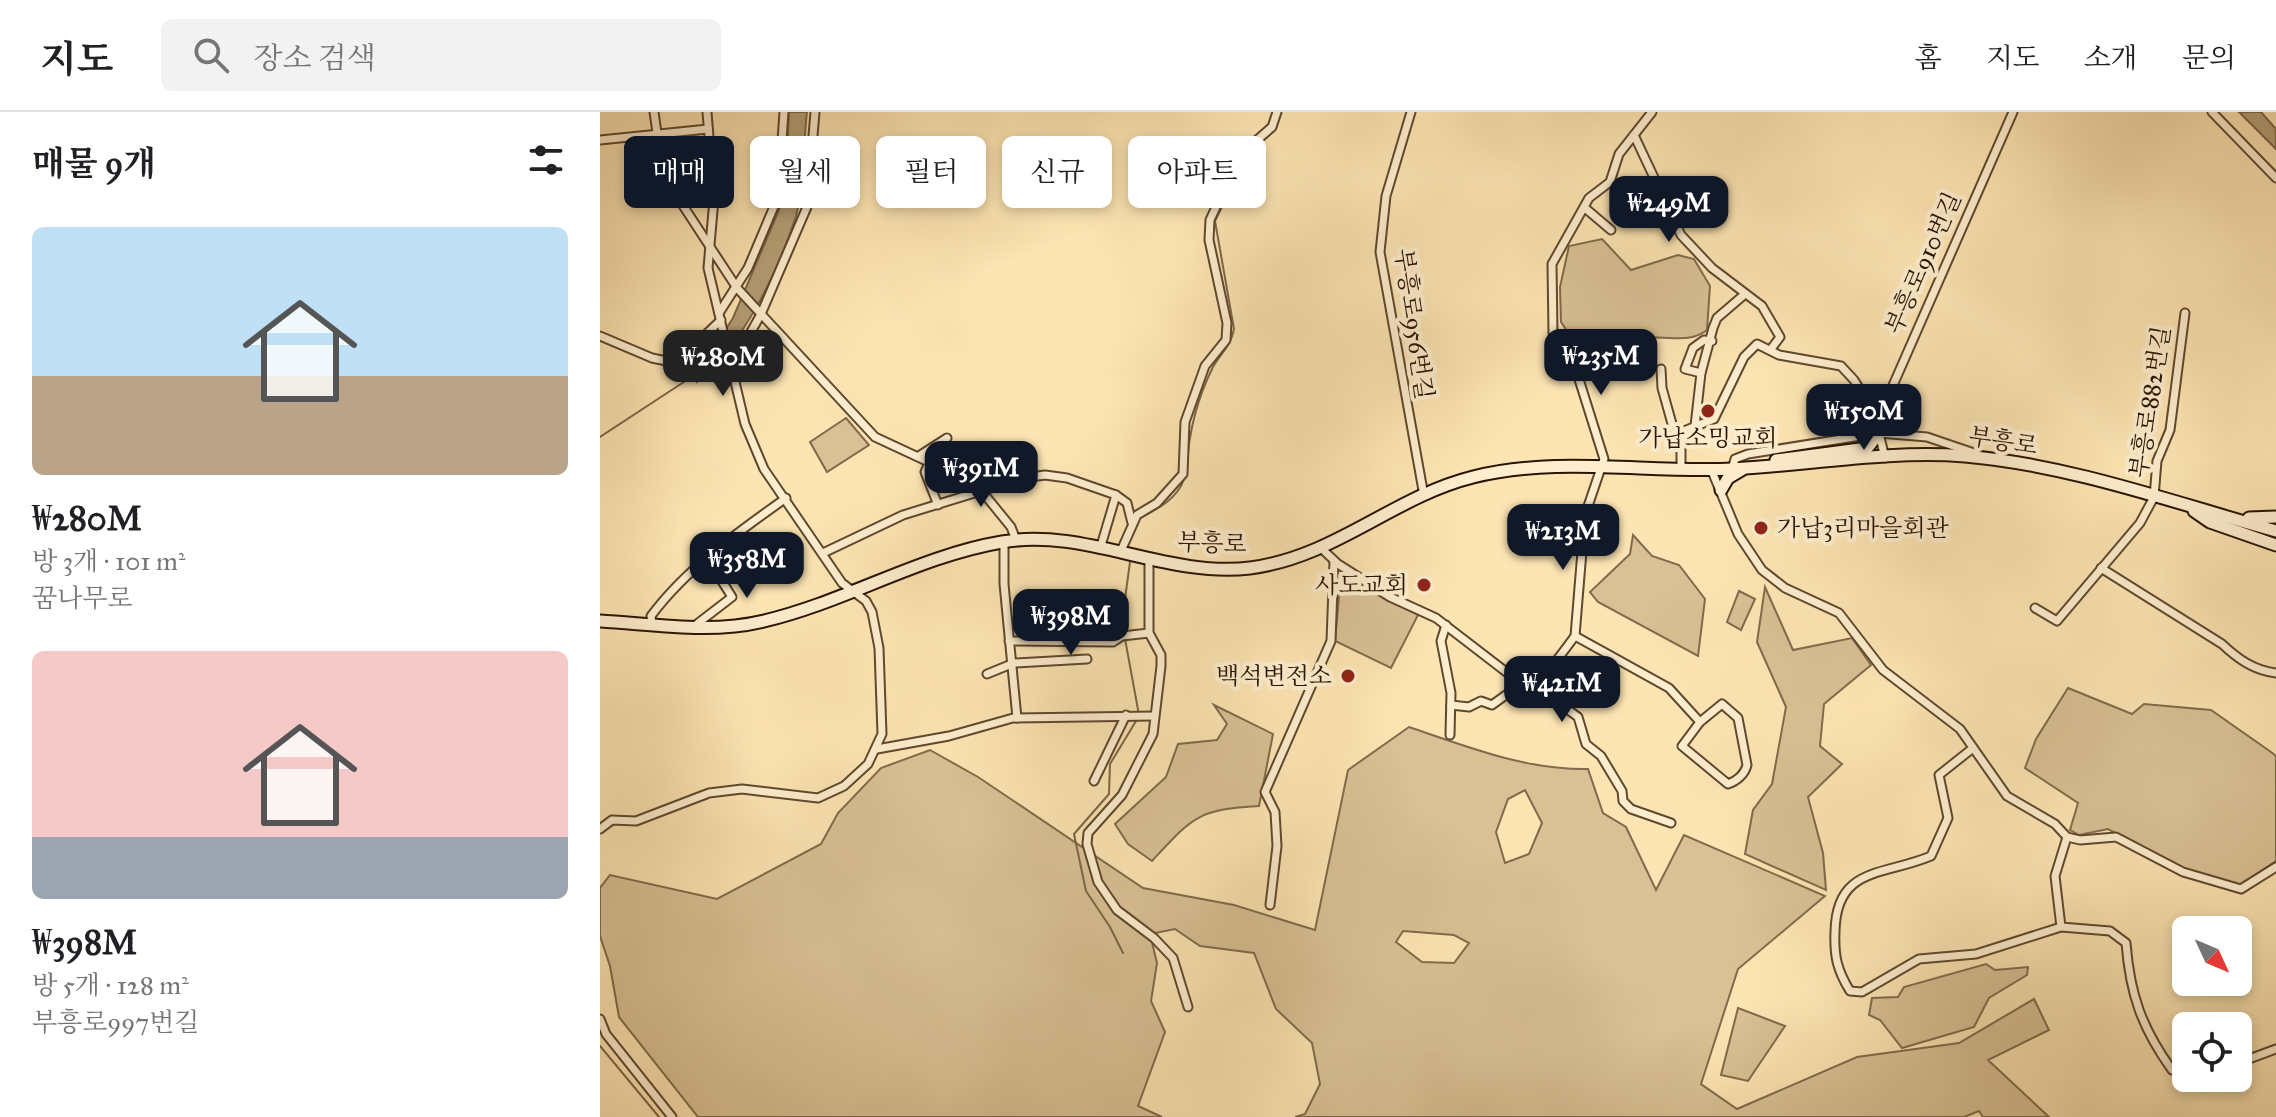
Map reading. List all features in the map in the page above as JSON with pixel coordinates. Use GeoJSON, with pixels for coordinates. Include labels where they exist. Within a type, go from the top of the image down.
{"type":"FeatureCollection","features":[{"type":"Feature","properties":{"kind":"main road"},"geometry":{"type":"LineString","coordinates":[[1721,490],[1728,478],[1750,466],[1791,456],[1868,447],[1880,427]]}},
{"type":"Feature","properties":{"kind":"main road","name":"부흥로"},"geometry":{"type":"LineString","coordinates":[[600,621],[693,627],[762,622],[935,560],[1010,540],[1100,549],[1149,561],[1237,569],[1322,549],[1424,496],[1473,477],[1508,471],[1732,469],[1923,455],[1988,459],[2038,468],[2275,530]]}},
{"type":"Feature","properties":{"kind":"main road"},"geometry":{"type":"LineString","coordinates":[[2187,506],[2210,522],[2276,545]]}},
{"type":"Feature","properties":{"kind":"main road"},"geometry":{"type":"LineString","coordinates":[[2227,516],[2276,517]]}},
{"type":"Feature","properties":{"kind":"main road"},"geometry":{"type":"LineString","coordinates":[[2249,534],[2275,530]]}},
{"type":"Feature","properties":{"kind":"street"},"geometry":{"type":"LineString","coordinates":[[654,112],[663,175],[737,288],[875,437],[965,476],[983,492],[1014,531],[1010,540],[1009,641],[1017,718]]}},
{"type":"Feature","properties":{"kind":"street"},"geometry":{"type":"LineString","coordinates":[[600,829],[612,820],[636,821],[709,793],[742,789],[818,798],[844,786],[877,749],[883,727],[877,633],[866,601],[842,583],[754,452],[708,268],[714,199],[707,112]]}},
{"type":"Feature","properties":{"kind":"street"},"geometry":{"type":"LineString","coordinates":[[600,336],[652,358],[676,363],[720,319],[778,197],[784,112]]}},
{"type":"Feature","properties":{"kind":"street"},"geometry":{"type":"LineString","coordinates":[[731,366],[807,207],[815,112]]}},
{"type":"Feature","properties":{"kind":"street"},"geometry":{"type":"LineString","coordinates":[[1120,553],[1137,515],[1157,503],[1183,474],[1185,422],[1205,366],[1226,340],[1227,332],[1209,240],[1210,220],[1240,155],[1272,127],[1277,112]]}},
{"type":"Feature","properties":{"kind":"street","name":"부흥로956번길"},"geometry":{"type":"LineString","coordinates":[[1411,112],[1386,196],[1380,252],[1424,496]]}},
{"type":"Feature","properties":{"kind":"street"},"geometry":{"type":"LineString","coordinates":[[1536,688],[1575,636],[1585,515],[1604,459],[1572,357],[1556,341],[1552,264],[1589,198],[1610,182],[1619,154],[1652,112]]}},
{"type":"Feature","properties":{"kind":"street","name":"부흥로910번길"},"geometry":{"type":"LineString","coordinates":[[1880,427],[1949,250],[2013,112]]}},
{"type":"Feature","properties":{"kind":"street"},"geometry":{"type":"LineString","coordinates":[[2212,112],[2276,178]]}},
{"type":"Feature","properties":{"kind":"street"},"geometry":{"type":"LineString","coordinates":[[600,140],[708,129]]}},
{"type":"Feature","properties":{"kind":"street"},"geometry":{"type":"LineString","coordinates":[[1634,135],[1681,235],[1762,306],[1780,337],[1771,349]]}},
{"type":"Feature","properties":{"kind":"street"},"geometry":{"type":"LineString","coordinates":[[1585,208],[1611,230]]}},
{"type":"Feature","properties":{"kind":"street"},"geometry":{"type":"LineString","coordinates":[[1695,426],[1701,373],[1717,318],[1745,294]]}},
{"type":"Feature","properties":{"kind":"street","name":"부흥로882번길"},"geometry":{"type":"LineString","coordinates":[[2154,497],[2157,461],[2170,430],[2185,313]]}},
{"type":"Feature","properties":{"kind":"street"},"geometry":{"type":"LineString","coordinates":[[1701,373],[1685,369],[1688,356],[1704,340],[1712,341]]}},
{"type":"Feature","properties":{"kind":"street"},"geometry":{"type":"LineString","coordinates":[[1680,434],[1710,423],[1717,415],[1750,348],[1760,344],[1779,355],[1843,368],[1880,427],[1885,458]]}},
{"type":"Feature","properties":{"kind":"street"},"geometry":{"type":"LineString","coordinates":[[1661,369],[1662,388],[1674,431],[1680,434]]}},
{"type":"Feature","properties":{"kind":"street"},"geometry":{"type":"LineString","coordinates":[[1732,469],[1738,457],[1880,427],[1927,437],[1988,459]]}},
{"type":"Feature","properties":{"kind":"street"},"geometry":{"type":"LineString","coordinates":[[1680,434],[1681,469]]}},
{"type":"Feature","properties":{"kind":"street"},"geometry":{"type":"LineString","coordinates":[[919,456],[947,438]]}},
{"type":"Feature","properties":{"kind":"street"},"geometry":{"type":"LineString","coordinates":[[930,461],[925,472],[938,505]]}},
{"type":"Feature","properties":{"kind":"street"},"geometry":{"type":"LineString","coordinates":[[1711,469],[1738,534],[1762,570],[1785,588],[1839,613],[1883,670],[1960,729],[2007,796],[2055,824],[2067,837],[2080,840],[2116,837],[2183,872],[2222,886],[2241,889],[2271,874],[2276,867]]}},
{"type":"Feature","properties":{"kind":"street"},"geometry":{"type":"LineString","coordinates":[[823,553],[903,515],[1045,475],[1067,478],[1116,495],[1127,503],[1132,523]]}},
{"type":"Feature","properties":{"kind":"street"},"geometry":{"type":"LineString","coordinates":[[1100,549],[1116,495]]}},
{"type":"Feature","properties":{"kind":"street"},"geometry":{"type":"LineString","coordinates":[[2035,608],[2057,621],[2140,523],[2154,497]]}},
{"type":"Feature","properties":{"kind":"street"},"geometry":{"type":"LineString","coordinates":[[652,624],[651,616],[708,559],[786,498]]}},
{"type":"Feature","properties":{"kind":"street"},"geometry":{"type":"LineString","coordinates":[[1322,549],[1334,561],[1390,597],[1436,618],[1521,684],[1536,688],[1578,717],[1586,744],[1601,756],[1622,791],[1623,801],[1631,809],[1671,823]]}},
{"type":"Feature","properties":{"kind":"street"},"geometry":{"type":"LineString","coordinates":[[693,627],[732,597],[708,559]]}},
{"type":"Feature","properties":{"kind":"street"},"geometry":{"type":"LineString","coordinates":[[1149,561],[1149,633],[1161,655],[1153,734],[1122,795],[1088,833],[1087,844],[1098,882],[1117,910],[1154,938],[1173,958],[1188,1007]]}},
{"type":"Feature","properties":{"kind":"street"},"geometry":{"type":"LineString","coordinates":[[1270,905],[1275,812],[1265,792],[1331,641],[1334,561]]}},
{"type":"Feature","properties":{"kind":"street"},"geometry":{"type":"LineString","coordinates":[[2101,568],[2222,644],[2238,659],[2256,669],[2276,673]]}},
{"type":"Feature","properties":{"kind":"street"},"geometry":{"type":"LineString","coordinates":[[1446,625],[1441,641],[1451,705],[1450,735]]}},
{"type":"Feature","properties":{"kind":"street"},"geometry":{"type":"LineString","coordinates":[[1009,641],[1113,642],[1126,635],[1149,633]]}},
{"type":"Feature","properties":{"kind":"street"},"geometry":{"type":"LineString","coordinates":[[1575,636],[1669,688],[1700,722]]}},
{"type":"Feature","properties":{"kind":"street"},"geometry":{"type":"LineString","coordinates":[[987,674],[1011,665],[1087,659]]}},
{"type":"Feature","properties":{"kind":"street"},"geometry":{"type":"LineString","coordinates":[[1451,705],[1469,707],[1481,701],[1492,705],[1521,684]]}},
{"type":"Feature","properties":{"kind":"street"},"geometry":{"type":"LineString","coordinates":[[1722,704],[1738,718],[1747,765],[1734,782],[1728,784],[1682,746],[1700,722],[1722,704]]}},
{"type":"Feature","properties":{"kind":"street"},"geometry":{"type":"LineString","coordinates":[[1094,781],[1126,715]]}},
{"type":"Feature","properties":{"kind":"street"},"geometry":{"type":"LineString","coordinates":[[877,749],[1017,718],[1154,716]]}},
{"type":"Feature","properties":{"kind":"street"},"geometry":{"type":"LineString","coordinates":[[1973,748],[1939,775],[1948,818],[1931,856],[1878,872],[1846,887],[1839,900],[1835,924],[1836,967],[1850,991],[1862,992],[1919,959],[1976,954],[2061,927],[2110,931],[2126,943],[2128,967],[2144,1030],[2172,1070]]}},
{"type":"Feature","properties":{"kind":"street"},"geometry":{"type":"LineString","coordinates":[[2061,927],[2055,876],[2067,837]]}},
{"type":"Feature","properties":{"kind":"street"},"geometry":{"type":"LineString","coordinates":[[600,1019],[606,1034],[672,1117]]}},
{"type":"Feature","properties":{"kind":"street"},"geometry":{"type":"LineString","coordinates":[[2252,1058],[2276,1049]]}},
{"type":"Feature","properties":{"kind":"shaded area"},"geometry":{"type":"Polygon","coordinates":[[[789,112],[807,112],[805,136],[788,136],[789,112]]]}},
{"type":"Feature","properties":{"kind":"shaded area"},"geometry":{"type":"Polygon","coordinates":[[[2239,112],[2261,112],[2276,129],[2276,149],[2239,112]]]}},
{"type":"Feature","properties":{"kind":"shaded area"},"geometry":{"type":"Polygon","coordinates":[[[780,208],[798,208],[779,261],[757,306],[729,348],[697,382],[690,374],[713,349],[733,318],[780,208]]]}},
{"type":"Feature","properties":{"kind":"shaded area"},"geometry":{"type":"Polygon","coordinates":[[[1602,239],[1631,270],[1678,255],[1694,259],[1710,286],[1707,330],[1690,337],[1655,337],[1637,341],[1634,364],[1628,362],[1601,382],[1561,322],[1560,287],[1569,246],[1602,239]]]}},
{"type":"Feature","properties":{"kind":"shaded area"},"geometry":{"type":"Polygon","coordinates":[[[846,418],[869,445],[827,472],[810,442],[846,418]]]}},
{"type":"Feature","properties":{"kind":"shaded area"},"geometry":{"type":"Polygon","coordinates":[[[1633,535],[1652,556],[1679,565],[1705,599],[1698,656],[1598,602],[1590,592],[1630,554],[1633,535]]]}},
{"type":"Feature","properties":{"kind":"shaded area"},"geometry":{"type":"Polygon","coordinates":[[[1341,575],[1356,579],[1418,615],[1391,668],[1335,641],[1341,575]]]}},
{"type":"Feature","properties":{"kind":"shaded area"},"geometry":{"type":"Polygon","coordinates":[[[1765,587],[1793,650],[1852,638],[1871,665],[1824,704],[1820,746],[1842,764],[1808,797],[1823,853],[1826,890],[1745,854],[1753,810],[1772,784],[1786,707],[1757,642],[1765,587]]]}},
{"type":"Feature","properties":{"kind":"shaded area"},"geometry":{"type":"Polygon","coordinates":[[[1739,591],[1755,599],[1741,630],[1727,622],[1739,591]]]}},
{"type":"Feature","properties":{"kind":"shaded area"},"geometry":{"type":"Polygon","coordinates":[[[2068,688],[2132,714],[2144,704],[2211,710],[2276,756],[2276,861],[2240,885],[2182,869],[2108,829],[2079,835],[2070,830],[2078,803],[2025,768],[2036,739],[2068,688]]]}},
{"type":"Feature","properties":{"kind":"shaded area"},"geometry":{"type":"Polygon","coordinates":[[[1214,705],[1273,734],[1259,806],[1222,810],[1197,818],[1152,861],[1128,844],[1115,824],[1166,777],[1178,744],[1217,740],[1227,724],[1214,705]]]}},
{"type":"Feature","properties":{"kind":"shaded area"},"geometry":{"type":"Polygon","coordinates":[[[1409,727],[1519,761],[1588,769],[1603,813],[1626,827],[1656,890],[1684,835],[1825,896],[1738,969],[1701,1084],[1737,1109],[1857,1057],[1959,1043],[2034,999],[2049,1030],[1988,1060],[2049,1117],[1983,1117],[1979,1111],[1964,1117],[1295,1117],[1305,1114],[1320,1084],[1312,1043],[1276,1009],[1254,953],[1200,946],[1175,929],[1150,934],[1157,963],[1151,1001],[1165,1032],[1138,1106],[1162,1117],[698,1117],[619,1017],[610,966],[600,936],[600,888],[610,875],[717,899],[821,844],[838,813],[881,768],[930,750],[978,777],[1143,888],[1234,905],[1315,930],[1348,770],[1409,727]],[[1525,790],[1508,799],[1496,832],[1505,863],[1529,854],[1542,823],[1525,790]],[[1403,931],[1396,942],[1422,962],[1454,963],[1469,943],[1454,935],[1403,931]]]}},
{"type":"Feature","properties":{"kind":"shaded area"},"geometry":{"type":"Polygon","coordinates":[[[1986,964],[1995,970],[2028,967],[2027,975],[1989,998],[1974,1027],[1902,1048],[1880,1020],[1869,1015],[1872,998],[1898,997],[1904,987],[1986,964]]]}},
{"type":"Feature","properties":{"kind":"shaded area"},"geometry":{"type":"Polygon","coordinates":[[[1738,1008],[1785,1026],[1748,1081],[1721,1075],[1738,1008]]]}},
{"type":"Feature","properties":{"kind":"waterway"},"geometry":{"type":"LineString","coordinates":[[1187,465],[1192,427],[1202,391],[1234,329],[1215,221],[1248,154],[1274,131],[1281,112]]}},
{"type":"Feature","properties":{"kind":"waterway"},"geometry":{"type":"LineString","coordinates":[[600,437],[693,376]]}},
{"type":"Feature","properties":{"kind":"waterway"},"geometry":{"type":"LineString","coordinates":[[1142,517],[1173,497],[1184,479]]}},
{"type":"Feature","properties":{"kind":"waterway"},"geometry":{"type":"LineString","coordinates":[[1125,632],[1124,606],[1130,562]]}},
{"type":"Feature","properties":{"kind":"waterway"},"geometry":{"type":"LineString","coordinates":[[1125,639],[1139,715]]}},
{"type":"Feature","properties":{"kind":"waterway"},"geometry":{"type":"LineString","coordinates":[[1123,953],[1086,891],[1074,834],[1109,794],[1110,764],[1136,721]]}},
{"type":"Feature","properties":{"kind":"waterway"},"geometry":{"type":"LineString","coordinates":[[600,1046],[659,1117]]}},
{"type":"Feature","properties":{"kind":"place","name":"가납소밍교회"},"geometry":{"type":"Point","coordinates":[1708,411]}},
{"type":"Feature","properties":{"kind":"place","name":"가납3리마을회관"},"geometry":{"type":"Point","coordinates":[1761,528]}},
{"type":"Feature","properties":{"kind":"place","name":"사도교회"},"geometry":{"type":"Point","coordinates":[1424,585]}},
{"type":"Feature","properties":{"kind":"place","name":"백석변전소"},"geometry":{"type":"Point","coordinates":[1348,676]}}]}
